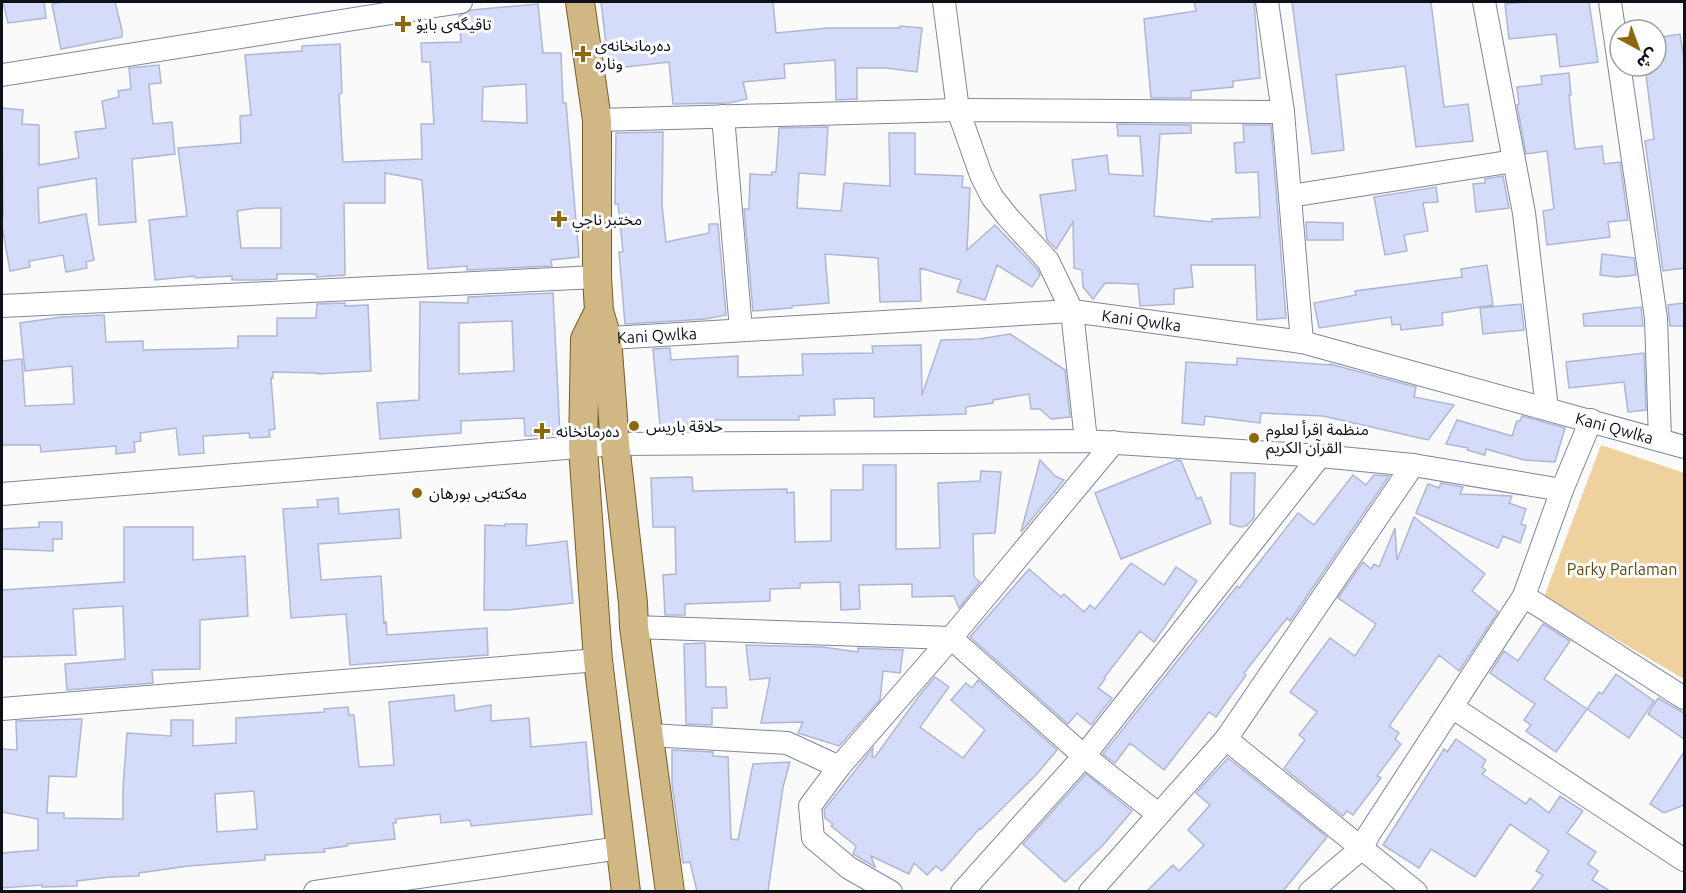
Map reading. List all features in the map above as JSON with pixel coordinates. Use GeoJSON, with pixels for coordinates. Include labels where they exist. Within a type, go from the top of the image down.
{"type":"FeatureCollection","features":[{"type":"Feature","properties":{"kind":"main road"},"geometry":{"type":"LineString","coordinates":[[580,2],[597,120],[599,311],[583,448],[598,660],[626,891]]}},
{"type":"Feature","properties":{"kind":"main road"},"geometry":{"type":"LineString","coordinates":[[596,339],[615,444],[634,627],[670,891]]}},
{"type":"Feature","properties":{"kind":"street"},"geometry":{"type":"LineString","coordinates":[[2,75],[461,2]]}},
{"type":"Feature","properties":{"kind":"street"},"geometry":{"type":"LineString","coordinates":[[944,2],[958,110],[981,175],[992,197],[1048,261],[1072,311],[1086,441]]}},
{"type":"Feature","properties":{"kind":"street"},"geometry":{"type":"LineString","coordinates":[[1267,2],[1283,112],[1302,342]]}},
{"type":"Feature","properties":{"kind":"street"},"geometry":{"type":"LineString","coordinates":[[1484,2],[1524,213],[1547,408]]}},
{"type":"Feature","properties":{"kind":"street"},"geometry":{"type":"LineString","coordinates":[[1610,2],[1656,318],[1659,440]]}},
{"type":"Feature","properties":{"kind":"street"},"geometry":{"type":"LineString","coordinates":[[597,120],[958,110],[1283,112]]}},
{"type":"Feature","properties":{"kind":"street"},"geometry":{"type":"LineString","coordinates":[[723,117],[741,330]]}},
{"type":"Feature","properties":{"kind":"street"},"geometry":{"type":"LineString","coordinates":[[1290,196],[1514,161]]}},
{"type":"Feature","properties":{"kind":"street"},"geometry":{"type":"LineString","coordinates":[[2,306],[597,277]]}},
{"type":"Feature","properties":{"kind":"street","name":"Kani Qwlka"},"geometry":{"type":"LineString","coordinates":[[596,339],[1072,311],[1302,342],[1684,447]]}},
{"type":"Feature","properties":{"kind":"street"},"geometry":{"type":"LineString","coordinates":[[1310,891],[1362,848],[1524,596],[1562,490],[1591,420]]}},
{"type":"Feature","properties":{"kind":"street"},"geometry":{"type":"LineString","coordinates":[[2,494],[615,444],[1086,441],[1320,456],[1413,465],[1562,490]]}},
{"type":"Feature","properties":{"kind":"street"},"geometry":{"type":"LineString","coordinates":[[891,891],[849,868],[813,838],[810,806],[839,767],[951,638],[1114,442]]}},
{"type":"Feature","properties":{"kind":"street"},"geometry":{"type":"LineString","coordinates":[[962,891],[1084,756],[1320,456]]}},
{"type":"Feature","properties":{"kind":"street"},"geometry":{"type":"LineString","coordinates":[[1090,891],[1226,739],[1413,465]]}},
{"type":"Feature","properties":{"kind":"street"},"geometry":{"type":"LineString","coordinates":[[1524,596],[1684,698]]}},
{"type":"Feature","properties":{"kind":"street"},"geometry":{"type":"LineString","coordinates":[[634,627],[951,638],[1084,756],[1158,814]]}},
{"type":"Feature","properties":{"kind":"street"},"geometry":{"type":"LineString","coordinates":[[2,709],[598,660]]}},
{"type":"Feature","properties":{"kind":"street"},"geometry":{"type":"LineString","coordinates":[[1452,707],[1684,860]]}},
{"type":"Feature","properties":{"kind":"street"},"geometry":{"type":"LineString","coordinates":[[650,735],[787,743],[839,767]]}},
{"type":"Feature","properties":{"kind":"street"},"geometry":{"type":"LineString","coordinates":[[1226,739],[1416,891]]}},
{"type":"Feature","properties":{"kind":"street"},"geometry":{"type":"LineString","coordinates":[[315,891],[620,848]]}},
{"type":"Feature","properties":{"kind":"green space","name":"Parky Parlaman"},"geometry":{"type":"Polygon","coordinates":[[[1601,445],[1684,473],[1684,679],[1544,597],[1601,445]]]}},
{"type":"Feature","properties":{"kind":"building"},"geometry":{"type":"Polygon","coordinates":[[[3,2],[44,2],[46,18],[8,23],[3,2]]]}},
{"type":"Feature","properties":{"kind":"building"},"geometry":{"type":"Polygon","coordinates":[[[115,2],[122,37],[61,49],[52,4],[115,2]]]}},
{"type":"Feature","properties":{"kind":"building"},"geometry":{"type":"Polygon","coordinates":[[[601,2],[773,2],[776,33],[828,28],[900,28],[900,26],[922,28],[917,72],[886,68],[857,68],[857,99],[836,100],[835,60],[784,64],[785,78],[743,82],[747,99],[729,103],[673,104],[669,62],[609,69],[601,2]]]}},
{"type":"Feature","properties":{"kind":"building"},"geometry":{"type":"Polygon","coordinates":[[[1194,2],[1254,2],[1260,78],[1233,81],[1233,87],[1191,91],[1191,98],[1151,98],[1144,19],[1196,11],[1194,2]]]}},
{"type":"Feature","properties":{"kind":"building"},"geometry":{"type":"Polygon","coordinates":[[[1292,2],[1431,2],[1444,107],[1468,104],[1473,141],[1416,147],[1405,66],[1336,75],[1344,150],[1312,154],[1292,2]]]}},
{"type":"Feature","properties":{"kind":"building"},"geometry":{"type":"Polygon","coordinates":[[[1589,2],[1598,62],[1560,67],[1556,34],[1509,39],[1505,4],[1589,2]]]}},
{"type":"Feature","properties":{"kind":"building"},"geometry":{"type":"Polygon","coordinates":[[[538,4],[543,53],[561,53],[563,103],[566,103],[579,257],[551,260],[552,266],[467,270],[467,266],[428,269],[422,180],[385,173],[385,203],[344,203],[345,275],[317,277],[316,274],[277,274],[277,279],[259,280],[232,280],[232,276],[195,278],[194,276],[155,280],[149,220],[187,216],[178,148],[241,143],[240,116],[251,115],[245,55],[302,51],[302,46],[340,44],[342,93],[339,94],[343,162],[422,159],[421,124],[434,124],[430,62],[422,62],[421,43],[461,42],[459,16],[471,10],[538,4]],[[526,84],[483,87],[482,121],[527,123],[526,84]],[[281,208],[237,211],[241,248],[281,248],[281,208]]]}},
{"type":"Feature","properties":{"kind":"building"},"geometry":{"type":"Polygon","coordinates":[[[1680,34],[1684,60],[1684,268],[1663,271],[1645,141],[1654,139],[1646,78],[1668,78],[1668,36],[1680,34]]]}},
{"type":"Feature","properties":{"kind":"building"},"geometry":{"type":"Polygon","coordinates":[[[159,65],[161,83],[149,84],[153,124],[172,122],[175,154],[132,159],[136,222],[99,225],[96,178],[38,188],[39,223],[86,214],[94,260],[86,262],[87,268],[66,272],[63,255],[29,261],[30,267],[10,271],[2,226],[2,108],[23,110],[22,124],[39,125],[39,165],[79,158],[75,132],[106,128],[102,101],[119,97],[118,91],[131,89],[129,68],[159,65]]]}},
{"type":"Feature","properties":{"kind":"building"},"geometry":{"type":"Polygon","coordinates":[[[1569,73],[1575,149],[1602,146],[1604,164],[1620,162],[1628,220],[1608,222],[1610,237],[1547,245],[1543,211],[1554,209],[1547,151],[1526,154],[1517,105],[1519,104],[1517,87],[1542,84],[1541,76],[1569,73]]]}},
{"type":"Feature","properties":{"kind":"building"},"geometry":{"type":"Polygon","coordinates":[[[1117,124],[1191,125],[1191,133],[1160,134],[1154,216],[1212,222],[1212,219],[1260,217],[1258,172],[1236,173],[1234,143],[1244,142],[1243,125],[1271,125],[1286,318],[1257,320],[1255,265],[1191,265],[1193,287],[1174,289],[1174,304],[1140,306],[1138,284],[1105,283],[1093,299],[1083,287],[1082,270],[1074,268],[1073,222],[1056,249],[1047,240],[1040,195],[1076,190],[1072,160],[1107,155],[1109,174],[1143,176],[1140,136],[1118,136],[1117,124]]]}},
{"type":"Feature","properties":{"kind":"building"},"geometry":{"type":"Polygon","coordinates":[[[828,127],[825,175],[799,173],[797,208],[841,211],[844,183],[890,186],[889,133],[915,133],[915,174],[963,176],[962,187],[970,188],[967,250],[995,225],[1037,269],[1040,275],[1032,287],[997,265],[985,300],[957,292],[961,280],[920,268],[921,301],[880,302],[878,258],[825,254],[829,303],[753,311],[744,209],[749,209],[750,174],[772,175],[772,172],[776,172],[779,128],[828,127]]]}},
{"type":"Feature","properties":{"kind":"building"},"geometry":{"type":"Polygon","coordinates":[[[663,132],[662,205],[666,242],[709,233],[709,224],[718,224],[726,315],[706,319],[625,324],[619,252],[623,252],[618,204],[615,204],[616,133],[663,132]]]}},
{"type":"Feature","properties":{"kind":"building"},"geometry":{"type":"Polygon","coordinates":[[[1503,176],[1509,208],[1476,212],[1473,184],[1485,183],[1485,179],[1503,176]]]}},
{"type":"Feature","properties":{"kind":"building"},"geometry":{"type":"Polygon","coordinates":[[[1436,187],[1438,202],[1423,203],[1428,231],[1404,235],[1407,251],[1385,255],[1374,197],[1436,187]]]}},
{"type":"Feature","properties":{"kind":"building"},"geometry":{"type":"Polygon","coordinates":[[[1306,222],[1343,223],[1343,240],[1307,240],[1306,222]]]}},
{"type":"Feature","properties":{"kind":"building"},"geometry":{"type":"Polygon","coordinates":[[[1602,254],[1634,258],[1636,275],[1617,277],[1600,275],[1602,254]]]}},
{"type":"Feature","properties":{"kind":"building"},"geometry":{"type":"Polygon","coordinates":[[[1487,265],[1493,305],[1442,313],[1443,325],[1401,330],[1400,324],[1392,325],[1391,317],[1319,328],[1314,303],[1356,295],[1355,291],[1462,277],[1461,269],[1487,265]]]}},
{"type":"Feature","properties":{"kind":"building"},"geometry":{"type":"Polygon","coordinates":[[[553,293],[560,434],[525,436],[524,418],[461,421],[461,433],[380,439],[377,403],[419,400],[420,302],[468,303],[468,297],[553,293]],[[512,321],[459,323],[459,374],[514,371],[512,321]]]}},
{"type":"Feature","properties":{"kind":"building"},"geometry":{"type":"Polygon","coordinates":[[[345,303],[345,306],[368,305],[371,371],[318,374],[273,372],[273,378],[271,378],[275,429],[269,430],[270,437],[250,438],[249,433],[203,436],[204,453],[179,455],[176,428],[140,433],[141,441],[134,442],[135,452],[116,454],[116,446],[41,452],[40,445],[2,445],[2,361],[22,359],[25,406],[74,404],[72,366],[25,371],[20,323],[61,317],[104,315],[106,342],[143,341],[143,350],[238,348],[238,336],[277,336],[277,318],[316,318],[317,304],[345,303]]]}},
{"type":"Feature","properties":{"kind":"building"},"geometry":{"type":"Polygon","coordinates":[[[1684,303],[1684,326],[1670,326],[1668,305],[1684,303]]]}},
{"type":"Feature","properties":{"kind":"building"},"geometry":{"type":"Polygon","coordinates":[[[1521,304],[1524,330],[1483,334],[1480,308],[1521,304]]]}},
{"type":"Feature","properties":{"kind":"building"},"geometry":{"type":"Polygon","coordinates":[[[1641,307],[1643,326],[1584,326],[1583,314],[1641,307]]]}},
{"type":"Feature","properties":{"kind":"building"},"geometry":{"type":"Polygon","coordinates":[[[1010,334],[1065,370],[1070,417],[1051,419],[1040,409],[1031,409],[1029,394],[966,407],[966,414],[874,417],[874,398],[834,399],[835,415],[799,416],[799,420],[714,420],[714,423],[660,426],[653,349],[670,348],[671,360],[738,356],[738,377],[803,375],[802,354],[873,353],[872,346],[921,345],[922,395],[941,340],[979,339],[1010,334]]]}},
{"type":"Feature","properties":{"kind":"building"},"geometry":{"type":"Polygon","coordinates":[[[1644,353],[1646,410],[1628,412],[1624,382],[1569,388],[1566,362],[1644,353]]]}},
{"type":"Feature","properties":{"kind":"building"},"geometry":{"type":"Polygon","coordinates":[[[1237,358],[1330,364],[1416,387],[1414,397],[1454,405],[1428,440],[1323,416],[1261,413],[1260,423],[1205,416],[1204,425],[1182,423],[1186,362],[1237,365],[1237,358]]]}},
{"type":"Feature","properties":{"kind":"building"},"geometry":{"type":"Polygon","coordinates":[[[1522,416],[1565,428],[1555,462],[1524,460],[1486,449],[1485,455],[1467,450],[1468,448],[1446,444],[1457,420],[1512,436],[1517,421],[1520,421],[1522,416]]]}},
{"type":"Feature","properties":{"kind":"building"},"geometry":{"type":"Polygon","coordinates":[[[1040,460],[1055,476],[1064,480],[1021,532],[1040,460]]]}},
{"type":"Feature","properties":{"kind":"building"},"geometry":{"type":"Polygon","coordinates":[[[1177,460],[1181,461],[1197,499],[1201,497],[1211,523],[1121,559],[1095,493],[1177,460]]]}},
{"type":"Feature","properties":{"kind":"building"},"geometry":{"type":"Polygon","coordinates":[[[863,465],[896,465],[896,549],[940,548],[938,483],[980,481],[981,471],[1001,472],[995,533],[973,534],[974,577],[980,582],[959,608],[954,596],[912,597],[912,584],[859,585],[860,609],[841,610],[840,582],[800,583],[800,588],[770,589],[770,601],[685,604],[685,615],[665,615],[663,575],[676,574],[675,527],[653,527],[651,478],[692,477],[693,491],[787,489],[787,493],[794,492],[795,542],[831,541],[831,490],[863,490],[863,465]]]}},
{"type":"Feature","properties":{"kind":"building"},"geometry":{"type":"Polygon","coordinates":[[[1231,473],[1255,473],[1254,518],[1246,526],[1230,524],[1231,473]]]}},
{"type":"Feature","properties":{"kind":"building"},"geometry":{"type":"Polygon","coordinates":[[[1353,475],[1366,485],[1374,475],[1389,476],[1290,621],[1287,618],[1244,673],[1246,675],[1216,717],[1209,712],[1164,770],[1130,743],[1115,763],[1103,754],[1298,513],[1314,525],[1353,475]]]}},
{"type":"Feature","properties":{"kind":"building"},"geometry":{"type":"Polygon","coordinates":[[[1441,483],[1463,487],[1460,494],[1512,496],[1509,503],[1526,509],[1521,524],[1526,526],[1520,543],[1503,536],[1498,548],[1416,513],[1428,484],[1439,488],[1441,483]]]}},
{"type":"Feature","properties":{"kind":"building"},"geometry":{"type":"Polygon","coordinates":[[[338,498],[339,514],[399,509],[401,538],[318,544],[321,580],[381,576],[387,635],[487,628],[488,655],[350,665],[346,614],[291,618],[283,509],[318,507],[317,500],[338,498]]]}},
{"type":"Feature","properties":{"kind":"building"},"geometry":{"type":"Polygon","coordinates":[[[1414,517],[1485,574],[1472,591],[1498,612],[1459,671],[1439,655],[1389,726],[1399,733],[1395,739],[1401,744],[1377,776],[1381,778],[1353,815],[1347,811],[1343,816],[1284,768],[1305,740],[1299,735],[1317,712],[1290,692],[1330,638],[1355,656],[1376,624],[1338,598],[1363,562],[1371,569],[1374,564],[1379,567],[1395,528],[1397,560],[1414,517]]]}},
{"type":"Feature","properties":{"kind":"building"},"geometry":{"type":"Polygon","coordinates":[[[39,522],[62,522],[62,539],[53,539],[53,551],[2,549],[2,529],[39,527],[39,522]]]}},
{"type":"Feature","properties":{"kind":"building"},"geometry":{"type":"Polygon","coordinates":[[[505,524],[527,524],[526,546],[567,541],[573,603],[508,610],[484,610],[485,525],[505,526],[505,524]]]}},
{"type":"Feature","properties":{"kind":"building"},"geometry":{"type":"Polygon","coordinates":[[[124,527],[193,527],[193,560],[245,556],[248,616],[200,620],[200,669],[152,670],[153,683],[67,690],[65,664],[125,659],[123,606],[73,609],[76,655],[2,657],[2,590],[124,582],[124,527]]]}},
{"type":"Feature","properties":{"kind":"building"},"geometry":{"type":"Polygon","coordinates":[[[1131,563],[1164,585],[1176,567],[1197,581],[1154,642],[1140,631],[1104,678],[1098,688],[1112,698],[1091,725],[1077,713],[1068,724],[970,637],[1029,569],[1061,597],[1064,594],[1084,612],[1090,605],[1095,609],[1131,563]]]}},
{"type":"Feature","properties":{"kind":"building"},"geometry":{"type":"Polygon","coordinates":[[[1543,624],[1570,641],[1544,679],[1587,709],[1556,752],[1526,731],[1531,725],[1524,720],[1535,704],[1490,673],[1504,651],[1518,661],[1543,624]]]}},
{"type":"Feature","properties":{"kind":"building"},"geometry":{"type":"Polygon","coordinates":[[[705,643],[706,687],[726,687],[727,708],[712,708],[712,725],[686,724],[684,644],[705,643]]]}},
{"type":"Feature","properties":{"kind":"building"},"geometry":{"type":"Polygon","coordinates":[[[746,645],[823,647],[858,652],[858,648],[903,650],[900,673],[883,671],[880,700],[839,746],[798,733],[803,722],[761,723],[770,678],[750,680],[746,645]]]}},
{"type":"Feature","properties":{"kind":"building"},"geometry":{"type":"Polygon","coordinates":[[[1616,674],[1654,701],[1629,738],[1587,709],[1599,692],[1602,694],[1616,674]]]}},
{"type":"Feature","properties":{"kind":"building"},"geometry":{"type":"Polygon","coordinates":[[[935,677],[949,687],[920,727],[963,758],[985,730],[951,700],[966,683],[972,688],[978,680],[1057,750],[1035,776],[980,828],[942,871],[936,866],[927,875],[914,863],[909,874],[871,856],[875,867],[853,854],[856,846],[831,826],[833,824],[825,818],[824,810],[873,748],[872,757],[875,757],[935,677]]]}},
{"type":"Feature","properties":{"kind":"building"},"geometry":{"type":"Polygon","coordinates":[[[454,695],[455,711],[491,705],[491,721],[529,718],[531,747],[586,742],[592,814],[471,826],[470,820],[441,823],[440,814],[396,819],[396,823],[393,823],[395,839],[347,844],[347,846],[324,849],[325,852],[265,855],[265,860],[188,866],[139,873],[139,876],[77,881],[77,886],[42,887],[42,885],[2,888],[2,853],[38,850],[38,819],[2,812],[2,749],[17,750],[16,721],[82,719],[76,777],[49,776],[47,813],[64,813],[64,818],[123,819],[127,733],[171,736],[171,720],[193,720],[193,746],[236,743],[236,718],[324,712],[324,709],[348,707],[349,715],[354,715],[359,767],[394,765],[389,702],[454,695]],[[254,791],[215,794],[217,832],[257,829],[254,791]]]}},
{"type":"Feature","properties":{"kind":"building"},"geometry":{"type":"Polygon","coordinates":[[[1658,698],[1684,713],[1684,739],[1648,714],[1658,698]]]}},
{"type":"Feature","properties":{"kind":"building"},"geometry":{"type":"Polygon","coordinates":[[[1456,739],[1486,760],[1482,767],[1486,770],[1482,774],[1526,804],[1530,798],[1549,813],[1560,796],[1583,811],[1567,833],[1596,852],[1588,864],[1598,871],[1592,880],[1610,891],[1531,891],[1543,875],[1536,871],[1549,851],[1510,824],[1475,877],[1431,849],[1419,868],[1383,845],[1444,749],[1447,752],[1456,739]]]}},
{"type":"Feature","properties":{"kind":"building"},"geometry":{"type":"Polygon","coordinates":[[[672,750],[713,752],[713,756],[728,757],[731,839],[738,840],[753,764],[790,762],[783,787],[768,891],[697,891],[690,862],[683,863],[672,784],[672,750]]]}},
{"type":"Feature","properties":{"kind":"building"},"geometry":{"type":"Polygon","coordinates":[[[1684,752],[1684,805],[1664,813],[1650,804],[1684,752]]]}},
{"type":"Feature","properties":{"kind":"building"},"geometry":{"type":"Polygon","coordinates":[[[1228,758],[1327,837],[1283,891],[1147,891],[1173,865],[1179,871],[1204,845],[1188,830],[1210,805],[1196,793],[1228,758]]]}},
{"type":"Feature","properties":{"kind":"building"},"geometry":{"type":"Polygon","coordinates":[[[1086,774],[1132,811],[1103,845],[1065,882],[1023,844],[1086,774]]]}},
{"type":"Feature","properties":{"kind":"place","name":"تاقیگەی بایۆ"},"geometry":{"type":"Point","coordinates":[403,24]}},
{"type":"Feature","properties":{"kind":"place","name":"دەرمانخانەی ونارە"},"geometry":{"type":"Point","coordinates":[583,54]}},
{"type":"Feature","properties":{"kind":"place","name":"مختبر ناجي"},"geometry":{"type":"Point","coordinates":[559,219]}},
{"type":"Feature","properties":{"kind":"place","name":"حلاقة باریس"},"geometry":{"type":"Point","coordinates":[634,426]}},
{"type":"Feature","properties":{"kind":"place","name":"دەرمانخانە"},"geometry":{"type":"Point","coordinates":[542,431]}},
{"type":"Feature","properties":{"kind":"place","name":"منظمة اقرأ لعلوم القرآن الكريم"},"geometry":{"type":"Point","coordinates":[1254,438]}},
{"type":"Feature","properties":{"kind":"place","name":"مەکتەبی بورهان"},"geometry":{"type":"Point","coordinates":[417,493]}}]}
